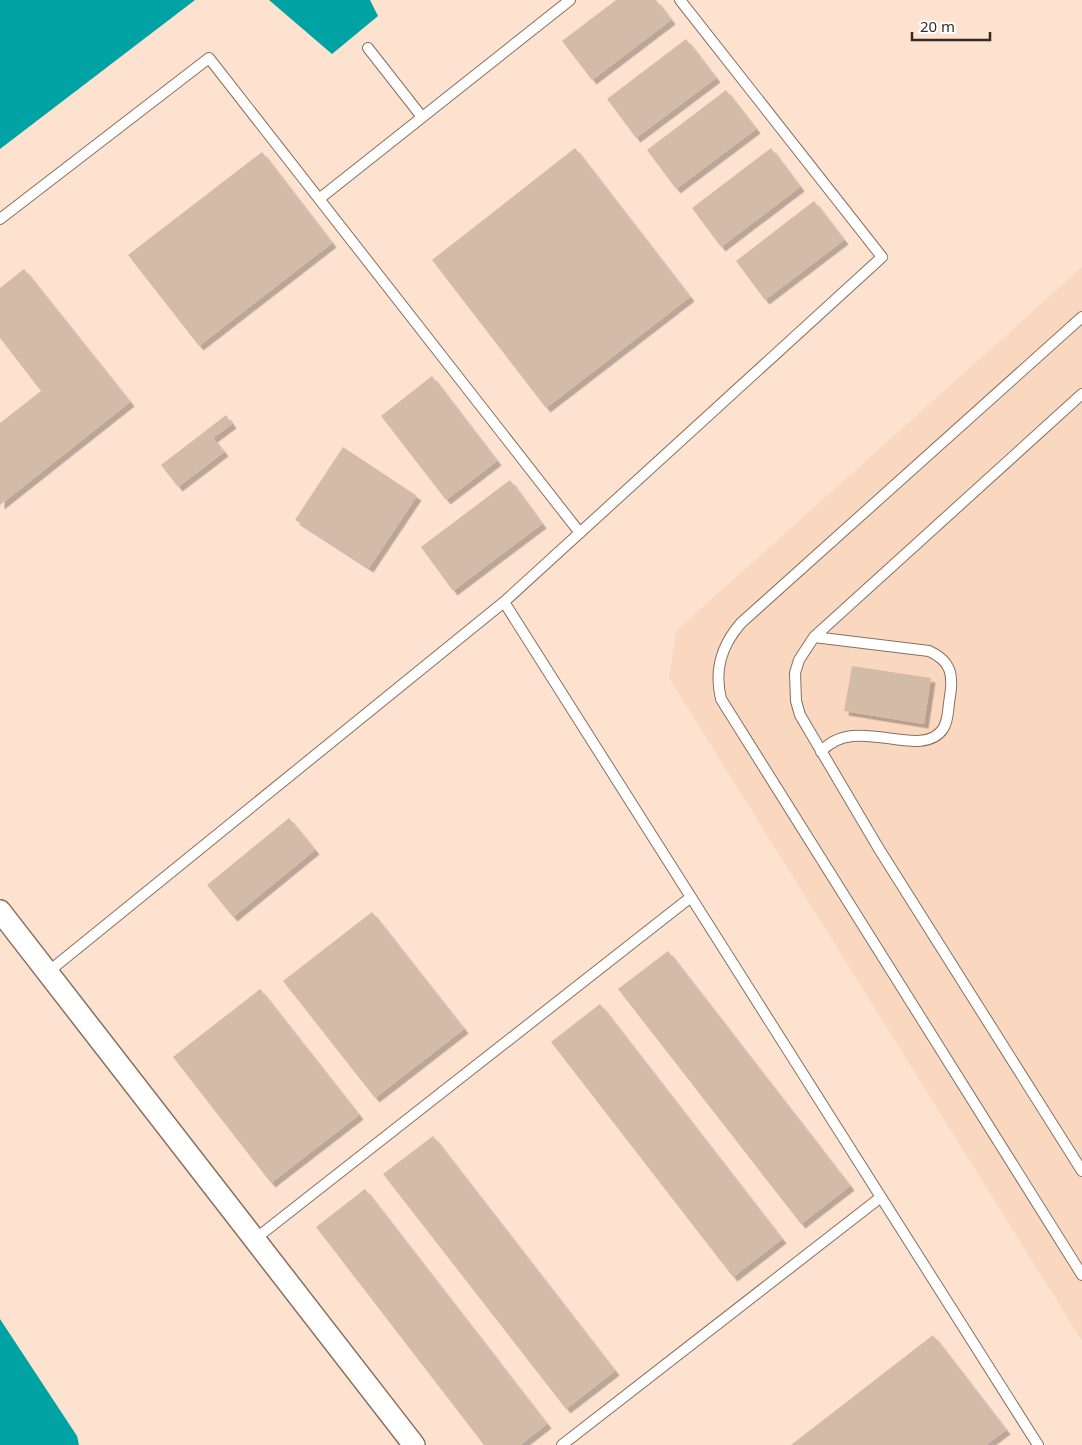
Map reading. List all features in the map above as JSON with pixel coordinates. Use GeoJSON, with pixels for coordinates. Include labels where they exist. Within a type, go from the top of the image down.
{"type":"FeatureCollection","features":[{"type":"Feature","properties":{"kind":"street"},"geometry":{"type":"LineString","coordinates":[[0,911],[414,1445]]}},
{"type":"Feature","properties":{"kind":"lane"},"geometry":{"type":"LineString","coordinates":[[319,199],[570,0]]}},
{"type":"Feature","properties":{"kind":"lane"},"geometry":{"type":"LineString","coordinates":[[48,972],[504,602],[882,257],[680,0]]}},
{"type":"Feature","properties":{"kind":"lane"},"geometry":{"type":"LineString","coordinates":[[368,48],[422,117]]}},
{"type":"Feature","properties":{"kind":"lane"},"geometry":{"type":"LineString","coordinates":[[0,219],[209,58],[580,533]]}},
{"type":"Feature","properties":{"kind":"lane"},"geometry":{"type":"LineString","coordinates":[[1082,317],[741,623],[724,648],[717,675],[721,699],[1082,1275]]}},
{"type":"Feature","properties":{"kind":"lane"},"geometry":{"type":"LineString","coordinates":[[1082,394],[814,636],[799,660],[794,688],[800,715],[821,752],[879,849],[1082,1171]]}},
{"type":"Feature","properties":{"kind":"lane"},"geometry":{"type":"LineString","coordinates":[[504,602],[1038,1445]]}},
{"type":"Feature","properties":{"kind":"lane"},"geometry":{"type":"LineString","coordinates":[[814,636],[929,651],[943,659],[951,674],[947,722],[936,736],[918,741],[849,735],[833,740],[821,752]]}},
{"type":"Feature","properties":{"kind":"lane"},"geometry":{"type":"LineString","coordinates":[[255,1239],[691,897]]}},
{"type":"Feature","properties":{"kind":"lane"},"geometry":{"type":"LineString","coordinates":[[562,1445],[881,1198]]}},
{"type":"Feature","properties":{"kind":"shaded area"},"geometry":{"type":"Polygon","coordinates":[[[1082,267],[1082,1341],[669,678],[676,631],[1082,267]]]}},
{"type":"Feature","properties":{"kind":"water"},"geometry":{"type":"Polygon","coordinates":[[[0,0],[195,0],[0,149],[0,0]]]}},
{"type":"Feature","properties":{"kind":"water"},"geometry":{"type":"Polygon","coordinates":[[[269,0],[370,0],[378,16],[332,54],[269,0]]]}},
{"type":"Feature","properties":{"kind":"water"},"geometry":{"type":"Polygon","coordinates":[[[0,1319],[77,1436],[79,1445],[0,1445],[0,1319]]]}},
{"type":"Feature","properties":{"kind":"building"},"geometry":{"type":"Polygon","coordinates":[[[616,0],[656,0],[671,20],[592,80],[562,41],[616,0]]]}},
{"type":"Feature","properties":{"kind":"building"},"geometry":{"type":"Polygon","coordinates":[[[686,39],[716,78],[636,138],[607,99],[686,39]]]}},
{"type":"Feature","properties":{"kind":"building"},"geometry":{"type":"Polygon","coordinates":[[[726,90],[756,129],[676,189],[647,150],[726,90]]]}},
{"type":"Feature","properties":{"kind":"building"},"geometry":{"type":"Polygon","coordinates":[[[575,148],[690,297],[546,408],[432,260],[575,148]]]}},
{"type":"Feature","properties":{"kind":"building"},"geometry":{"type":"Polygon","coordinates":[[[771,148],[800,187],[721,247],[692,208],[771,148]]]}},
{"type":"Feature","properties":{"kind":"building"},"geometry":{"type":"Polygon","coordinates":[[[262,152],[332,243],[199,346],[128,255],[262,152]]]}},
{"type":"Feature","properties":{"kind":"building"},"geometry":{"type":"Polygon","coordinates":[[[814,201],[844,240],[765,300],[736,261],[814,201]]]}},
{"type":"Feature","properties":{"kind":"building"},"geometry":{"type":"Polygon","coordinates":[[[24,269],[130,402],[0,505],[0,423],[41,391],[0,338],[0,288],[24,269]]]}},
{"type":"Feature","properties":{"kind":"building"},"geometry":{"type":"Polygon","coordinates":[[[432,376],[497,461],[446,500],[381,416],[432,376]]]}},
{"type":"Feature","properties":{"kind":"building"},"geometry":{"type":"Polygon","coordinates":[[[226,415],[232,424],[213,438],[224,452],[178,487],[161,465],[226,415]]]}},
{"type":"Feature","properties":{"kind":"building"},"geometry":{"type":"Polygon","coordinates":[[[343,447],[417,496],[369,568],[295,520],[343,447]]]}},
{"type":"Feature","properties":{"kind":"building"},"geometry":{"type":"Polygon","coordinates":[[[510,480],[542,524],[453,591],[421,547],[510,480]]]}},
{"type":"Feature","properties":{"kind":"building"},"geometry":{"type":"Polygon","coordinates":[[[852,666],[931,678],[924,724],[844,711],[852,666]]]}},
{"type":"Feature","properties":{"kind":"building"},"geometry":{"type":"Polygon","coordinates":[[[289,818],[315,850],[233,917],[207,885],[289,818]]]}},
{"type":"Feature","properties":{"kind":"building"},"geometry":{"type":"Polygon","coordinates":[[[372,912],[464,1029],[375,1098],[283,981],[372,912]]]}},
{"type":"Feature","properties":{"kind":"building"},"geometry":{"type":"Polygon","coordinates":[[[668,951],[850,1186],[801,1224],[618,989],[668,951]]]}},
{"type":"Feature","properties":{"kind":"building"},"geometry":{"type":"Polygon","coordinates":[[[260,989],[359,1115],[271,1183],[173,1057],[260,989]]]}},
{"type":"Feature","properties":{"kind":"building"},"geometry":{"type":"Polygon","coordinates":[[[600,1004],[782,1239],[733,1277],[551,1042],[600,1004]]]}},
{"type":"Feature","properties":{"kind":"building"},"geometry":{"type":"Polygon","coordinates":[[[433,1136],[615,1371],[566,1409],[383,1174],[433,1136]]]}},
{"type":"Feature","properties":{"kind":"building"},"geometry":{"type":"Polygon","coordinates":[[[365,1189],[547,1424],[520,1445],[484,1445],[316,1227],[365,1189]]]}},
{"type":"Feature","properties":{"kind":"building"},"geometry":{"type":"Polygon","coordinates":[[[933,1335],[1006,1430],[986,1445],[791,1445],[933,1335]]]}}]}
